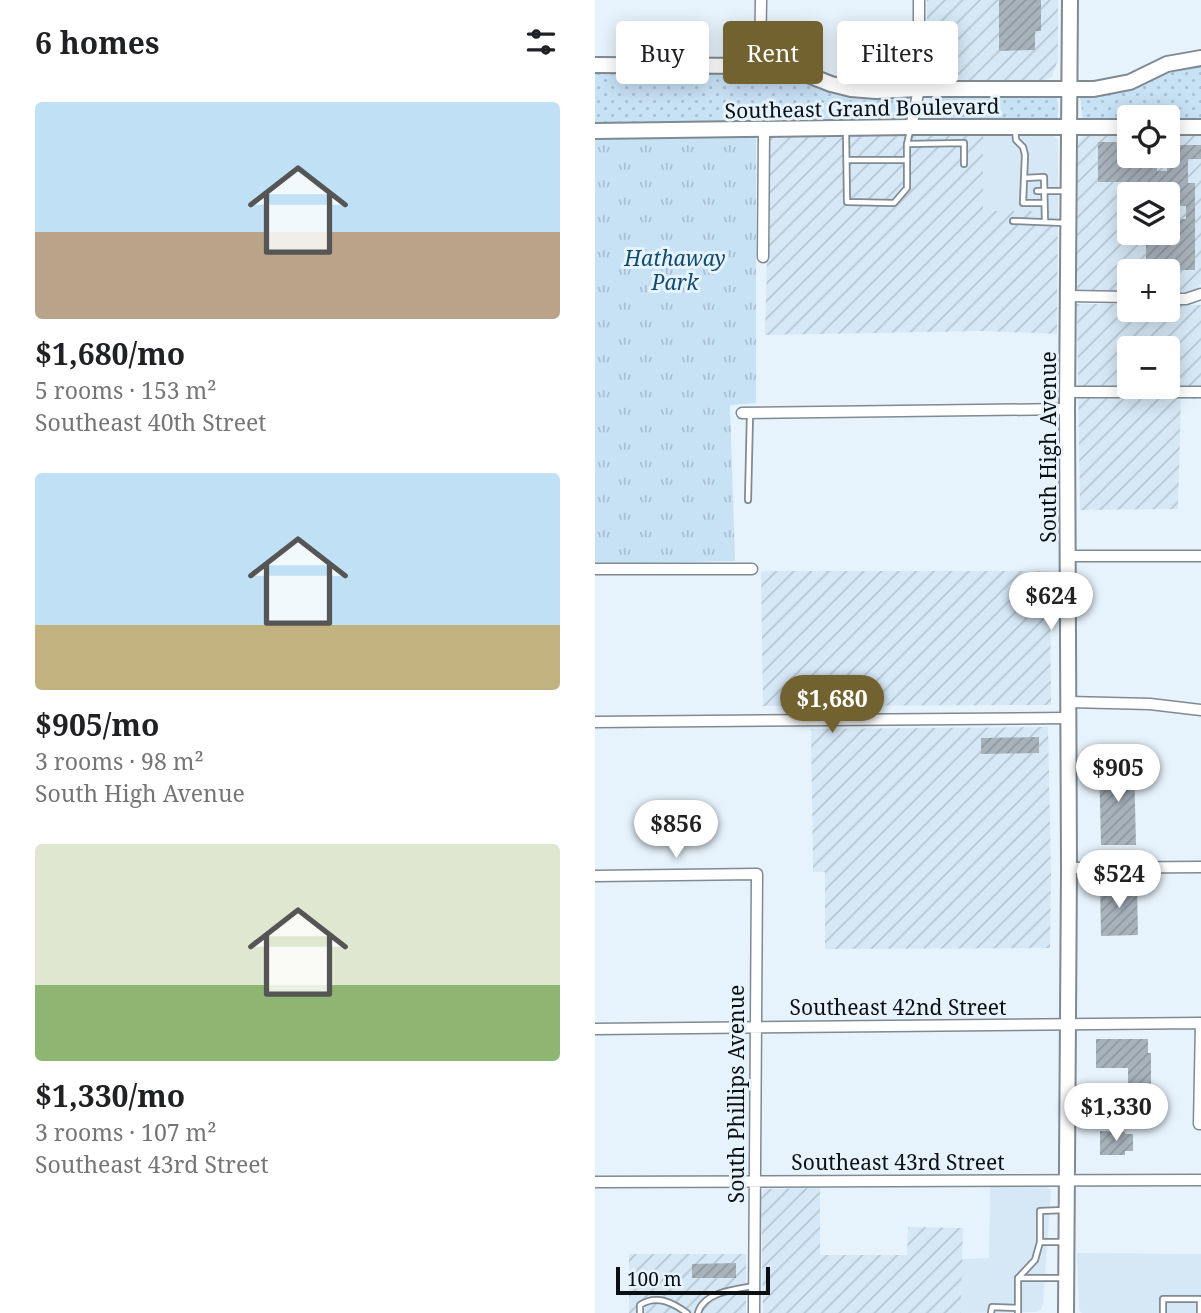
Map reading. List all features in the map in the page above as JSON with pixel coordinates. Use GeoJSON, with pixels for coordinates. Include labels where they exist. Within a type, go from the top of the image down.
{"type":"FeatureCollection","features":[{"type":"Feature","properties":{"kind":"street"},"geometry":{"type":"LineString","coordinates":[[761,0],[761,21]]}},
{"type":"Feature","properties":{"kind":"street"},"geometry":{"type":"LineString","coordinates":[[911,127],[919,89],[919,0]]}},
{"type":"Feature","properties":{"kind":"street","name":"South High Avenue"},"geometry":{"type":"LineString","coordinates":[[1066,1313],[1070,0]]}},
{"type":"Feature","properties":{"kind":"street","name":"Southeast Grand Boulevard"},"geometry":{"type":"LineString","coordinates":[[823,81],[851,89],[876,91],[1094,89],[1130,82],[1167,64],[1201,58]]}},
{"type":"Feature","properties":{"kind":"street","name":"Southeast Grand Boulevard"},"geometry":{"type":"LineString","coordinates":[[595,65],[723,66]]}},
{"type":"Feature","properties":{"kind":"street","name":"Southeast Grand Boulevard"},"geometry":{"type":"LineString","coordinates":[[595,131],[1117,127]]}},
{"type":"Feature","properties":{"kind":"street"},"geometry":{"type":"LineString","coordinates":[[1180,127],[1201,127]]}},
{"type":"Feature","properties":{"kind":"street"},"geometry":{"type":"LineString","coordinates":[[762,257],[764,130]]}},
{"type":"Feature","properties":{"kind":"street"},"geometry":{"type":"LineString","coordinates":[[1180,299],[1201,294]]}},
{"type":"Feature","properties":{"kind":"street"},"geometry":{"type":"LineString","coordinates":[[1069,296],[1117,297]]}},
{"type":"Feature","properties":{"kind":"street"},"geometry":{"type":"LineString","coordinates":[[1068,392],[1201,392]]}},
{"type":"Feature","properties":{"kind":"street"},"geometry":{"type":"LineString","coordinates":[[746,413],[1067,408]]}},
{"type":"Feature","properties":{"kind":"street"},"geometry":{"type":"LineString","coordinates":[[1069,556],[1201,556]]}},
{"type":"Feature","properties":{"kind":"street"},"geometry":{"type":"LineString","coordinates":[[595,569],[752,569]]}},
{"type":"Feature","properties":{"kind":"street"},"geometry":{"type":"LineString","coordinates":[[1069,702],[1150,704],[1201,710]]}},
{"type":"Feature","properties":{"kind":"street"},"geometry":{"type":"LineString","coordinates":[[595,722],[1069,718]]}},
{"type":"Feature","properties":{"kind":"street"},"geometry":{"type":"LineString","coordinates":[[1069,869],[1201,867]]}},
{"type":"Feature","properties":{"kind":"street","name":"South Phillips Avenue"},"geometry":{"type":"LineString","coordinates":[[595,876],[757,874],[754,1313]]}},
{"type":"Feature","properties":{"kind":"street"},"geometry":{"type":"LineString","coordinates":[[1201,1023],[1201,1124]]}},
{"type":"Feature","properties":{"kind":"street","name":"Southeast 42nd Street"},"geometry":{"type":"LineString","coordinates":[[595,1029],[1201,1023]]}},
{"type":"Feature","properties":{"kind":"street","name":"Southeast 43rd Street"},"geometry":{"type":"LineString","coordinates":[[595,1182],[1201,1180]]}},
{"type":"Feature","properties":{"kind":"lane"},"geometry":{"type":"LineString","coordinates":[[846,128],[848,202],[894,203],[907,188],[907,144],[911,127]]}},
{"type":"Feature","properties":{"kind":"lane"},"geometry":{"type":"LineString","coordinates":[[1015,127],[1016,140],[1023,147],[1025,155],[1023,203],[1044,203]]}},
{"type":"Feature","properties":{"kind":"lane"},"geometry":{"type":"LineString","coordinates":[[907,144],[964,143],[964,164]]}},
{"type":"Feature","properties":{"kind":"lane"},"geometry":{"type":"LineString","coordinates":[[847,160],[907,160]]}},
{"type":"Feature","properties":{"kind":"lane"},"geometry":{"type":"LineString","coordinates":[[1024,178],[1044,177],[1045,222]]}},
{"type":"Feature","properties":{"kind":"lane"},"geometry":{"type":"LineString","coordinates":[[1037,191],[1069,191]]}},
{"type":"Feature","properties":{"kind":"lane"},"geometry":{"type":"LineString","coordinates":[[1013,221],[1069,223]]}},
{"type":"Feature","properties":{"kind":"lane"},"geometry":{"type":"LineString","coordinates":[[746,413],[748,500]]}},
{"type":"Feature","properties":{"kind":"lane"},"geometry":{"type":"LineString","coordinates":[[991,1313],[992,1307],[1018,1310],[1018,1278],[1035,1260],[1040,1242],[1040,1210],[1066,1210]]}},
{"type":"Feature","properties":{"kind":"lane"},"geometry":{"type":"LineString","coordinates":[[1040,1242],[1066,1242]]}},
{"type":"Feature","properties":{"kind":"lane"},"geometry":{"type":"LineString","coordinates":[[1018,1278],[1066,1278]]}},
{"type":"Feature","properties":{"kind":"lane"},"geometry":{"type":"LineString","coordinates":[[698,1313],[701,1304],[716,1295],[754,1286]]}},
{"type":"Feature","properties":{"kind":"lane"},"geometry":{"type":"LineString","coordinates":[[1163,1313],[1163,1299],[1200,1299],[1200,1313]]}},
{"type":"Feature","properties":{"kind":"lane"},"geometry":{"type":"LineString","coordinates":[[640,1313],[642,1303],[655,1301],[669,1301],[687,1313]]}},
{"type":"Feature","properties":{"kind":"shaded area"},"geometry":{"type":"Polygon","coordinates":[[[927,0],[1058,0],[1058,59],[1052,77],[1042,81],[958,80],[958,21],[927,21],[927,0]]]}},
{"type":"Feature","properties":{"kind":"shaded area"},"geometry":{"type":"Polygon","coordinates":[[[1180,132],[1201,135],[1201,284],[1194,291],[1180,293],[1180,259],[1117,259],[1117,292],[1077,291],[1076,145],[1086,135],[1117,133],[1117,168],[1180,168],[1180,132]]]}},
{"type":"Feature","properties":{"kind":"shaded area"},"geometry":{"type":"Polygon","coordinates":[[[983,133],[1052,134],[1058,140],[1058,211],[983,211],[983,133]]]}},
{"type":"Feature","properties":{"kind":"shaded area"},"geometry":{"type":"Polygon","coordinates":[[[983,133],[983,211],[1058,211],[1057,334],[982,331],[765,335],[770,135],[983,133]]]}},
{"type":"Feature","properties":{"kind":"shaded area"},"geometry":{"type":"Polygon","coordinates":[[[1077,304],[1117,304],[1117,322],[1180,322],[1180,305],[1201,305],[1201,399],[1181,399],[1178,509],[1080,510],[1077,304]]]}},
{"type":"Feature","properties":{"kind":"shaded area"},"geometry":{"type":"Polygon","coordinates":[[[761,571],[1050,571],[1051,705],[763,706],[761,571]]]}},
{"type":"Feature","properties":{"kind":"shaded area"},"geometry":{"type":"Polygon","coordinates":[[[1048,727],[1050,948],[825,949],[825,872],[813,872],[811,729],[1048,727]]]}},
{"type":"Feature","properties":{"kind":"shaded area"},"geometry":{"type":"Polygon","coordinates":[[[1044,1185],[1051,1190],[1041,1309],[1035,1312],[961,1313],[962,1259],[989,1258],[990,1186],[1044,1185]]]}},
{"type":"Feature","properties":{"kind":"shaded area"},"geometry":{"type":"Polygon","coordinates":[[[820,1188],[820,1255],[907,1255],[908,1227],[963,1228],[961,1313],[763,1313],[761,1196],[764,1189],[820,1188]]]}},
{"type":"Feature","properties":{"kind":"shaded area"},"geometry":{"type":"Polygon","coordinates":[[[1077,1253],[1201,1254],[1201,1313],[1082,1313],[1079,1310],[1077,1253]]]}},
{"type":"Feature","properties":{"kind":"shaded area"},"geometry":{"type":"Polygon","coordinates":[[[629,1254],[746,1254],[746,1313],[629,1313],[629,1254]]]}},
{"type":"Feature","properties":{"kind":"green space"},"geometry":{"type":"Polygon","coordinates":[[[1201,62],[1201,121],[1180,122],[1180,105],[1117,105],[1117,121],[1083,120],[1080,96],[1169,68],[1201,62]]]}},
{"type":"Feature","properties":{"kind":"green space"},"geometry":{"type":"Polygon","coordinates":[[[595,71],[616,71],[616,84],[709,84],[709,72],[723,72],[723,84],[815,84],[835,92],[894,98],[899,102],[899,115],[890,124],[595,126],[595,71]]]}},
{"type":"Feature","properties":{"kind":"green space"},"geometry":{"type":"Polygon","coordinates":[[[934,94],[1055,94],[1058,104],[1057,121],[931,121],[925,110],[926,103],[934,94]]]}},
{"type":"Feature","properties":{"kind":"green space","name":"Hathaway Park"},"geometry":{"type":"Polygon","coordinates":[[[756,136],[756,403],[730,405],[735,561],[595,564],[595,137],[756,136]]]}},
{"type":"Feature","properties":{"kind":"building"},"geometry":{"type":"Polygon","coordinates":[[[999,0],[1041,0],[1041,31],[1035,31],[1035,50],[999,51],[999,0]]]}},
{"type":"Feature","properties":{"kind":"building"},"geometry":{"type":"Polygon","coordinates":[[[1098,142],[1117,142],[1117,168],[1157,168],[1157,171],[1180,168],[1180,145],[1201,145],[1201,159],[1188,159],[1188,183],[1195,183],[1195,270],[1180,270],[1180,259],[1146,259],[1146,245],[1180,245],[1180,219],[1186,219],[1186,206],[1180,206],[1180,182],[1098,182],[1098,142]]]}},
{"type":"Feature","properties":{"kind":"building"},"geometry":{"type":"Polygon","coordinates":[[[1039,737],[1039,753],[981,754],[981,738],[1039,737]]]}},
{"type":"Feature","properties":{"kind":"building"},"geometry":{"type":"Polygon","coordinates":[[[1099,762],[1134,762],[1136,845],[1101,845],[1099,762]]]}},
{"type":"Feature","properties":{"kind":"building"},"geometry":{"type":"Polygon","coordinates":[[[1137,883],[1138,935],[1101,936],[1100,884],[1137,883]]]}},
{"type":"Feature","properties":{"kind":"building"},"geometry":{"type":"Polygon","coordinates":[[[1096,1039],[1148,1039],[1148,1053],[1151,1053],[1151,1108],[1147,1108],[1147,1127],[1128,1127],[1128,1121],[1098,1121],[1095,1100],[1128,1100],[1128,1068],[1096,1068],[1096,1039]]]}},
{"type":"Feature","properties":{"kind":"building"},"geometry":{"type":"Polygon","coordinates":[[[1100,1131],[1133,1134],[1133,1151],[1125,1151],[1125,1155],[1100,1155],[1100,1131]]]}},
{"type":"Feature","properties":{"kind":"building"},"geometry":{"type":"Polygon","coordinates":[[[736,1263],[736,1278],[692,1278],[692,1264],[736,1263]]]}}]}
